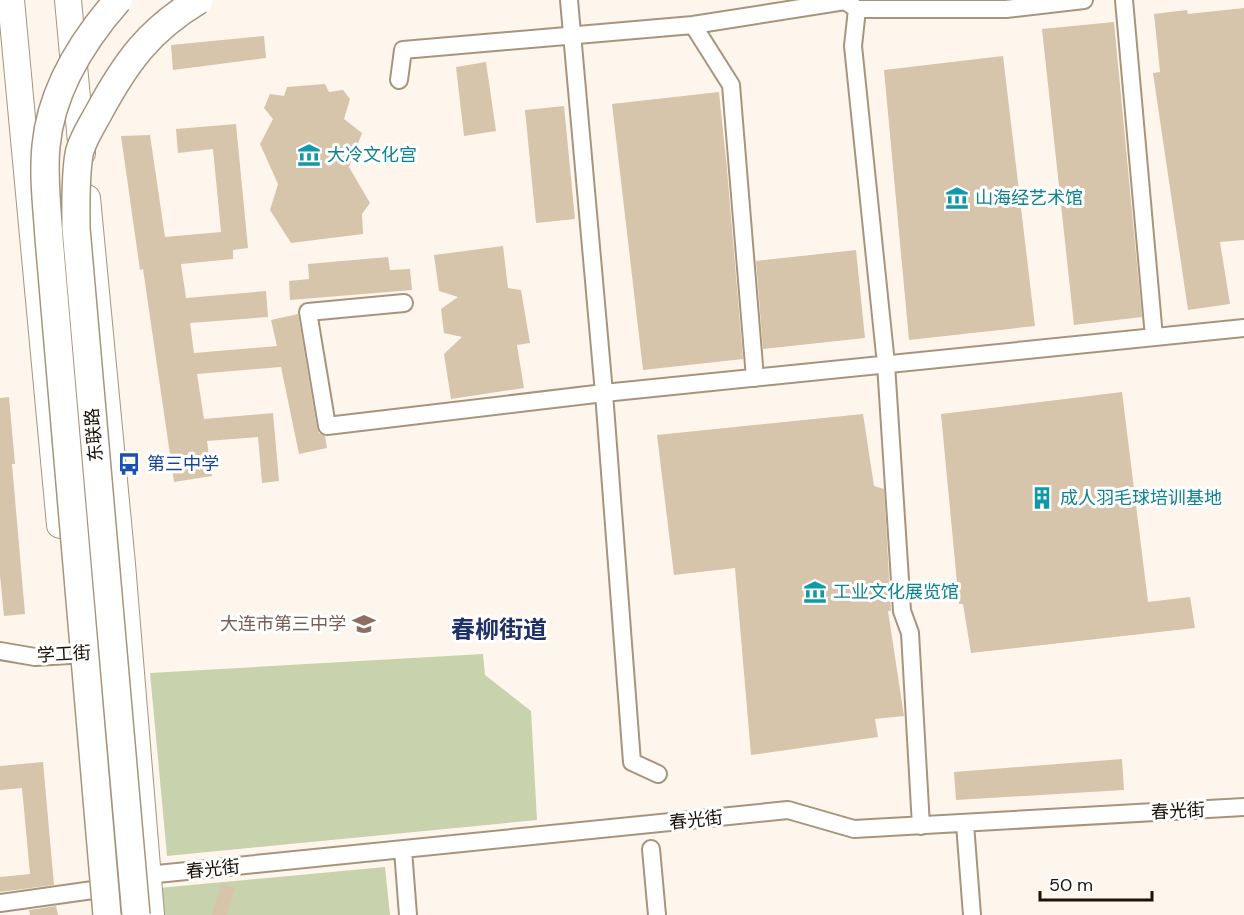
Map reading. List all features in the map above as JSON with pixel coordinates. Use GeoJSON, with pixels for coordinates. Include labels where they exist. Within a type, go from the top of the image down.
{"type":"FeatureCollection","features":[{"type":"Feature","properties":{"kind":"highway","name":"东联路"},"geometry":{"type":"LineString","coordinates":[[107,915],[49,238],[46,144],[65,78],[79,50],[118,0]]}},
{"type":"Feature","properties":{"kind":"highway","name":"东联路"},"geometry":{"type":"LineString","coordinates":[[136,915],[76,228],[76,187],[80,152],[96,117],[128,62],[144,42],[199,0]]}},
{"type":"Feature","properties":{"kind":"main road"},"geometry":{"type":"LineString","coordinates":[[11,0],[94,902]]}},
{"type":"Feature","properties":{"kind":"main road"},"geometry":{"type":"LineString","coordinates":[[68,0],[129,652],[151,915]]}},
{"type":"Feature","properties":{"kind":"street"},"geometry":{"type":"LineString","coordinates":[[569,0],[604,393],[632,762],[658,774]]}},
{"type":"Feature","properties":{"kind":"street"},"geometry":{"type":"LineString","coordinates":[[399,80],[403,50],[693,25],[845,1],[857,9],[1006,9],[1084,0]]}},
{"type":"Feature","properties":{"kind":"street"},"geometry":{"type":"LineString","coordinates":[[1124,0],[1154,337]]}},
{"type":"Feature","properties":{"kind":"street"},"geometry":{"type":"LineString","coordinates":[[857,9],[853,46],[886,364],[902,612],[910,633],[921,826]]}},
{"type":"Feature","properties":{"kind":"street"},"geometry":{"type":"LineString","coordinates":[[693,25],[731,85],[755,378]]}},
{"type":"Feature","properties":{"kind":"street"},"geometry":{"type":"LineString","coordinates":[[404,303],[308,312],[327,426],[604,393],[1244,328]]}},
{"type":"Feature","properties":{"kind":"street","name":"学工街"},"geometry":{"type":"LineString","coordinates":[[0,651],[35,657],[129,652]]}},
{"type":"Feature","properties":{"kind":"street","name":"春光街"},"geometry":{"type":"LineString","coordinates":[[147,875],[788,810],[854,829],[1244,807]]}},
{"type":"Feature","properties":{"kind":"street"},"geometry":{"type":"LineString","coordinates":[[965,824],[972,915]]}},
{"type":"Feature","properties":{"kind":"street"},"geometry":{"type":"LineString","coordinates":[[651,849],[657,915]]}},
{"type":"Feature","properties":{"kind":"street"},"geometry":{"type":"LineString","coordinates":[[404,850],[408,915]]}},
{"type":"Feature","properties":{"kind":"street"},"geometry":{"type":"LineString","coordinates":[[0,903],[94,902]]}},
{"type":"Feature","properties":{"kind":"green space"},"geometry":{"type":"Polygon","coordinates":[[[483,654],[485,675],[531,711],[537,820],[167,856],[150,673],[483,654]]]}},
{"type":"Feature","properties":{"kind":"green space"},"geometry":{"type":"Polygon","coordinates":[[[385,867],[390,915],[162,915],[159,888],[385,867]]]}},
{"type":"Feature","properties":{"kind":"building"},"geometry":{"type":"Polygon","coordinates":[[[1244,8],[1244,240],[1220,242],[1230,304],[1188,310],[1153,73],[1160,72],[1154,14],[1187,10],[1188,14],[1244,8]]]}},
{"type":"Feature","properties":{"kind":"building"},"geometry":{"type":"Polygon","coordinates":[[[1114,22],[1142,317],[1074,325],[1042,29],[1114,22]]]}},
{"type":"Feature","properties":{"kind":"building"},"geometry":{"type":"Polygon","coordinates":[[[264,36],[266,58],[173,70],[171,45],[264,36]]]}},
{"type":"Feature","properties":{"kind":"building","name":"山海经艺术馆"},"geometry":{"type":"Polygon","coordinates":[[[1003,56],[1035,326],[909,340],[884,70],[1003,56]]]}},
{"type":"Feature","properties":{"kind":"building"},"geometry":{"type":"Polygon","coordinates":[[[486,62],[496,131],[464,136],[456,67],[486,62]]]}},
{"type":"Feature","properties":{"kind":"building","name":"大冷文化宫"},"geometry":{"type":"Polygon","coordinates":[[[325,84],[329,92],[343,90],[350,99],[344,119],[362,133],[349,167],[370,203],[362,214],[363,234],[291,243],[270,210],[278,184],[260,144],[273,119],[264,108],[270,94],[284,96],[287,87],[325,84]]]}},
{"type":"Feature","properties":{"kind":"building"},"geometry":{"type":"Polygon","coordinates":[[[719,92],[743,359],[643,370],[612,104],[719,92]]]}},
{"type":"Feature","properties":{"kind":"building"},"geometry":{"type":"Polygon","coordinates":[[[564,106],[575,219],[536,223],[525,110],[564,106]]]}},
{"type":"Feature","properties":{"kind":"building"},"geometry":{"type":"Polygon","coordinates":[[[236,124],[248,248],[233,250],[233,259],[181,264],[186,298],[266,291],[268,317],[190,323],[194,353],[277,346],[271,320],[298,314],[317,428],[319,433],[325,436],[327,448],[299,454],[281,367],[197,374],[204,419],[273,413],[279,481],[262,483],[258,437],[207,441],[212,476],[174,482],[121,136],[150,135],[165,237],[221,232],[213,149],[178,153],[176,129],[236,124]]]}},
{"type":"Feature","properties":{"kind":"building"},"geometry":{"type":"Polygon","coordinates":[[[503,246],[508,288],[521,290],[530,343],[517,345],[524,388],[451,399],[444,354],[462,337],[444,333],[441,309],[458,297],[439,291],[434,255],[503,246]]]}},
{"type":"Feature","properties":{"kind":"building"},"geometry":{"type":"Polygon","coordinates":[[[856,250],[865,338],[763,349],[756,261],[856,250]]]}},
{"type":"Feature","properties":{"kind":"building"},"geometry":{"type":"Polygon","coordinates":[[[388,257],[390,270],[410,269],[412,290],[290,300],[289,281],[309,279],[308,264],[388,257]]]}},
{"type":"Feature","properties":{"kind":"building","name":"成人羽毛球培训基地"},"geometry":{"type":"Polygon","coordinates":[[[1122,392],[1148,602],[1190,597],[1195,628],[971,653],[963,604],[959,604],[941,414],[1122,392]]]}},
{"type":"Feature","properties":{"kind":"building"},"geometry":{"type":"Polygon","coordinates":[[[9,397],[15,464],[12,464],[25,614],[4,616],[0,575],[0,398],[9,397]]]}},
{"type":"Feature","properties":{"kind":"building","name":"工业文化展览馆"},"geometry":{"type":"Polygon","coordinates":[[[863,414],[874,486],[884,489],[891,611],[888,611],[904,716],[875,719],[878,737],[751,755],[735,568],[674,575],[657,435],[863,414]]]}},
{"type":"Feature","properties":{"kind":"building"},"geometry":{"type":"Polygon","coordinates":[[[1122,759],[1124,790],[956,800],[954,772],[1122,759]]]}},
{"type":"Feature","properties":{"kind":"building"},"geometry":{"type":"Polygon","coordinates":[[[43,762],[54,885],[0,892],[0,877],[30,874],[22,788],[0,790],[0,766],[43,762]]]}},
{"type":"Feature","properties":{"kind":"building"},"geometry":{"type":"Polygon","coordinates":[[[221,884],[235,888],[227,915],[212,915],[221,884]]]}},
{"type":"Feature","properties":{"kind":"building"},"geometry":{"type":"Polygon","coordinates":[[[56,906],[58,915],[30,915],[29,910],[56,906]]]}},
{"type":"Feature","properties":{"kind":"place","name":"大冷文化宫"},"geometry":{"type":"Point","coordinates":[309,155]}},
{"type":"Feature","properties":{"kind":"place","name":"山海经艺术馆"},"geometry":{"type":"Point","coordinates":[957,198]}},
{"type":"Feature","properties":{"kind":"place","name":"第三中学"},"geometry":{"type":"Point","coordinates":[129,464]}},
{"type":"Feature","properties":{"kind":"place","name":"成人羽毛球培训基地"},"geometry":{"type":"Point","coordinates":[1042,498]}},
{"type":"Feature","properties":{"kind":"place","name":"工业文化展览馆"},"geometry":{"type":"Point","coordinates":[815,592]}},
{"type":"Feature","properties":{"kind":"place","name":"大连市第三中学"},"geometry":{"type":"Point","coordinates":[364,624]}},
{"type":"Feature","properties":{"kind":"district","name":"春柳街道"},"geometry":{"type":"Point","coordinates":[499,630]}}]}
